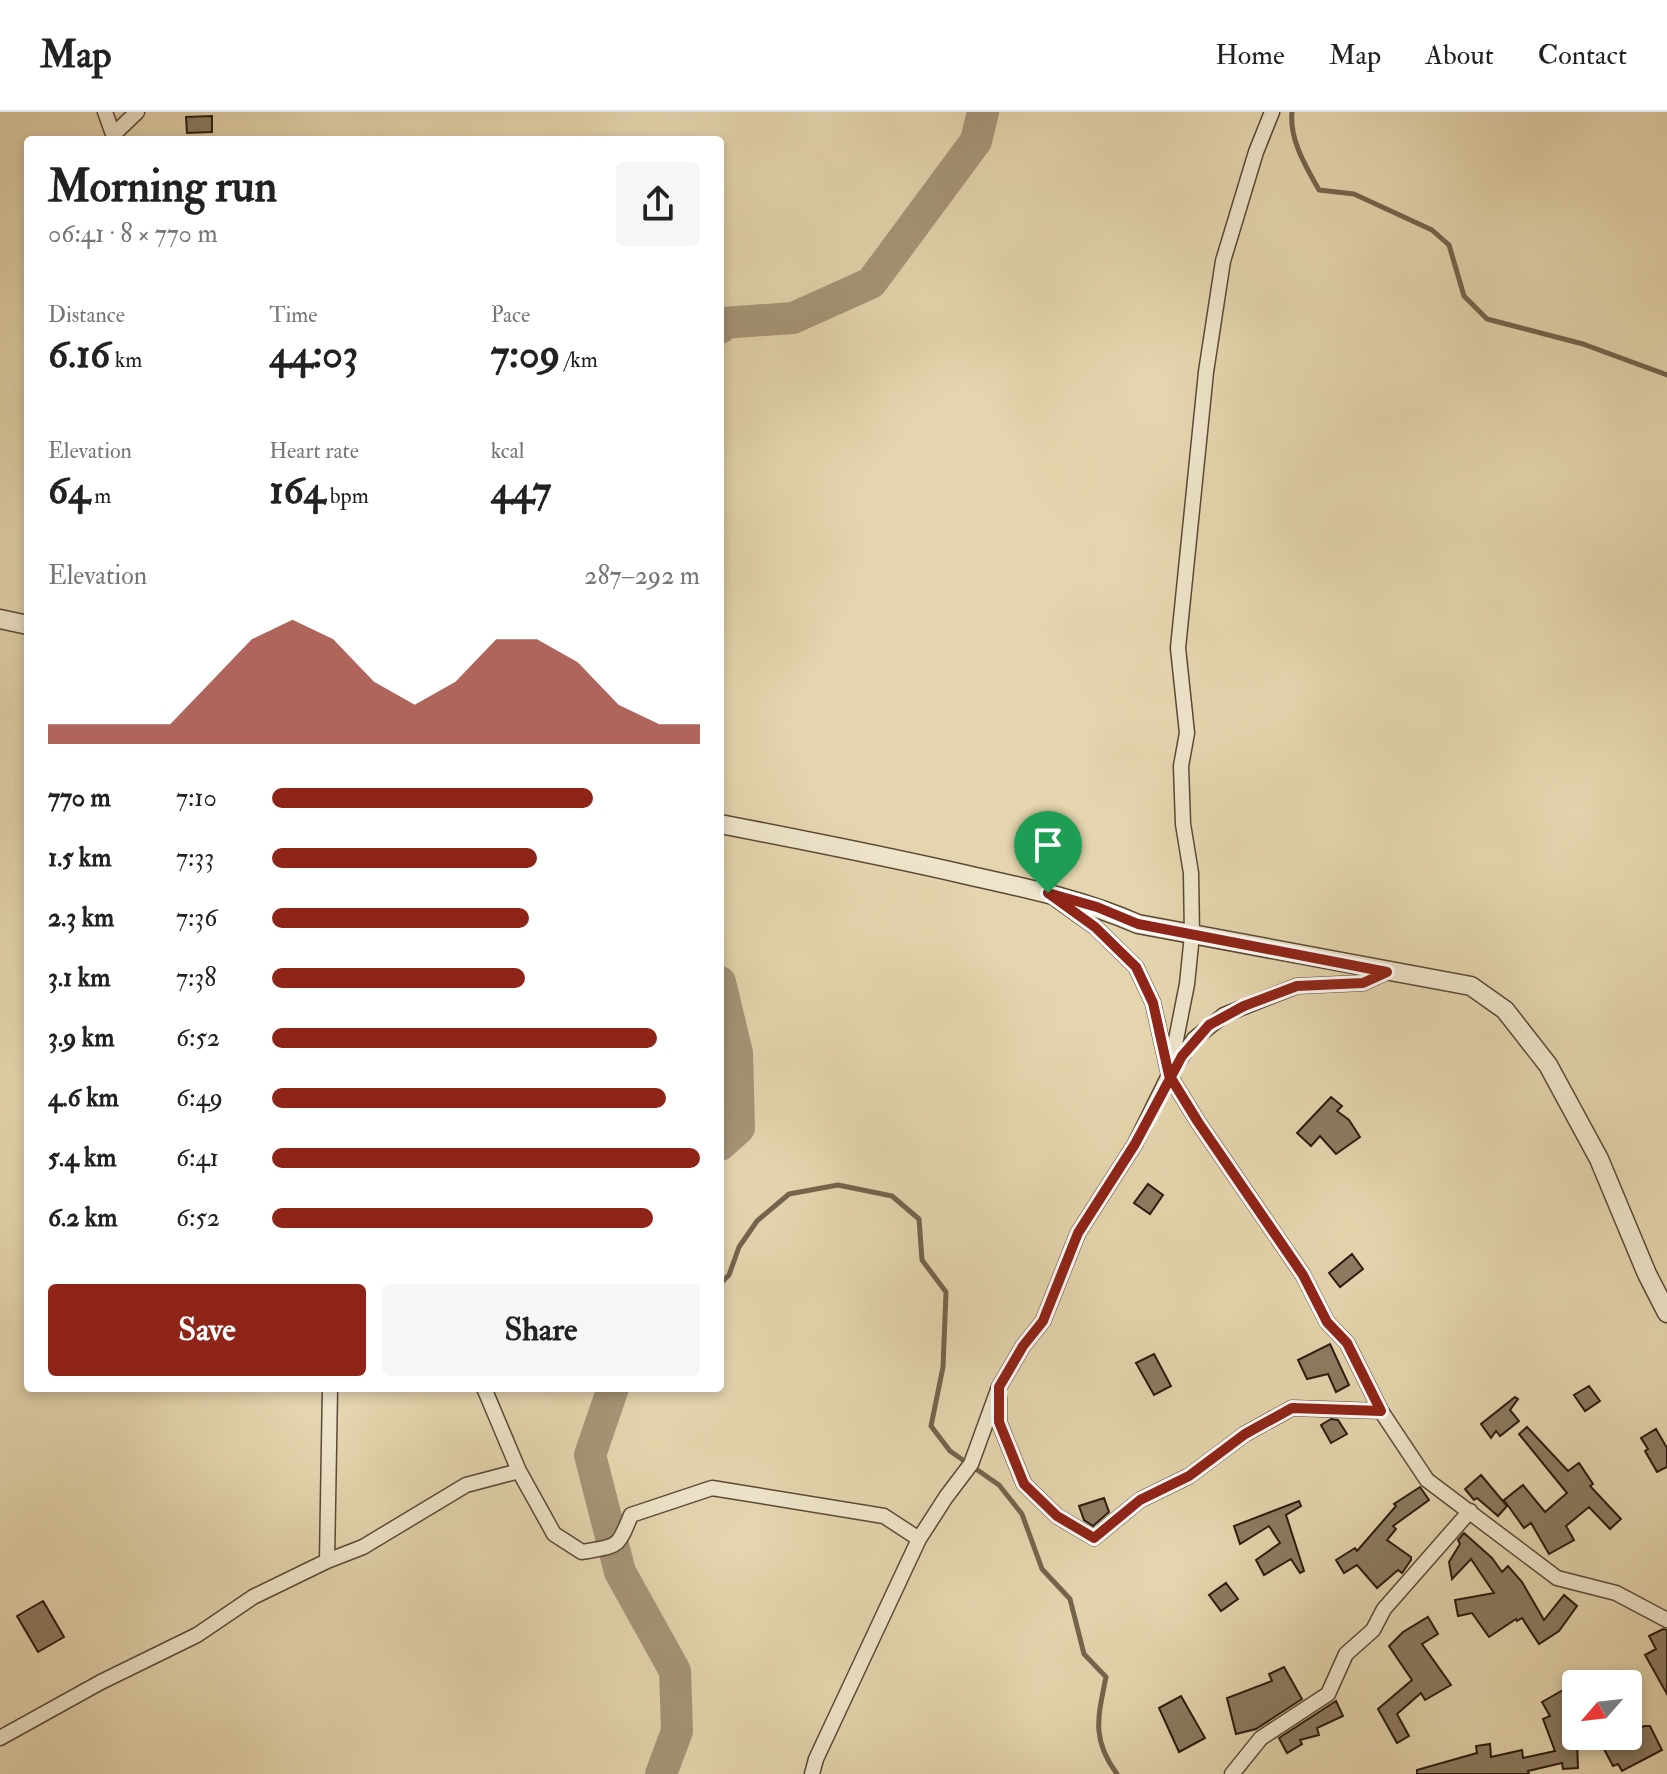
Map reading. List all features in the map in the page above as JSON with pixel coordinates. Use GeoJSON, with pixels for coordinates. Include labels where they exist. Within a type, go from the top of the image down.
{"type":"FeatureCollection","features":[{"type":"Feature","properties":{"kind":"street"},"geometry":{"type":"LineString","coordinates":[[105,112],[114,136]]}},
{"type":"Feature","properties":{"kind":"street"},"geometry":{"type":"LineString","coordinates":[[115,136],[137,112]]}},
{"type":"Feature","properties":{"kind":"street"},"geometry":{"type":"LineString","coordinates":[[1169,1075],[1187,984],[1192,935],[1191,873],[1183,824],[1181,766],[1187,733],[1178,648],[1206,372],[1223,261],[1256,152],[1272,112]]}},
{"type":"Feature","properties":{"kind":"street"},"geometry":{"type":"LineString","coordinates":[[0,619],[24,624]]}},
{"type":"Feature","properties":{"kind":"street"},"geometry":{"type":"LineString","coordinates":[[724,825],[900,859],[1048,893],[1097,907],[1138,924],[1471,986],[1505,1010],[1548,1065],[1599,1159],[1647,1274],[1667,1313]]}},
{"type":"Feature","properties":{"kind":"street"},"geometry":{"type":"LineString","coordinates":[[1048,893],[1095,927],[1136,967],[1153,1003],[1169,1075],[1303,1275],[1327,1322],[1347,1343],[1381,1411],[1427,1480],[1557,1578],[1616,1593],[1667,1620]]}},
{"type":"Feature","properties":{"kind":"street"},"geometry":{"type":"LineString","coordinates":[[812,1774],[816,1759],[919,1539],[971,1464],[999,1387],[1023,1346],[1043,1321],[1078,1233],[1135,1144],[1169,1075],[1194,1039],[1224,1015],[1297,986],[1363,983],[1387,972]]}},
{"type":"Feature","properties":{"kind":"street"},"geometry":{"type":"LineString","coordinates":[[999,1387],[999,1422],[1024,1484],[1057,1516],[1094,1538],[1140,1500],[1189,1476],[1245,1434],[1292,1408],[1381,1411]]}},
{"type":"Feature","properties":{"kind":"street"},"geometry":{"type":"LineString","coordinates":[[327,1561],[330,1392]]}},
{"type":"Feature","properties":{"kind":"street"},"geometry":{"type":"LineString","coordinates":[[486,1392],[519,1471],[554,1534],[582,1552],[613,1546],[621,1541],[631,1515],[712,1488],[884,1516],[919,1539]]}},
{"type":"Feature","properties":{"kind":"street"},"geometry":{"type":"LineString","coordinates":[[0,1738],[101,1682],[197,1635],[253,1597],[363,1547],[466,1485],[519,1471]]}},
{"type":"Feature","properties":{"kind":"street"},"geometry":{"type":"LineString","coordinates":[[1232,1774],[1261,1738],[1328,1694],[1346,1654],[1373,1630],[1384,1609],[1470,1511]]}},
{"type":"Feature","properties":{"kind":"building"},"geometry":{"type":"Polygon","coordinates":[[[212,116],[212,132],[187,133],[186,117],[212,116]]]}},
{"type":"Feature","properties":{"kind":"building"},"geometry":{"type":"Polygon","coordinates":[[[1331,1097],[1342,1106],[1337,1111],[1349,1120],[1360,1137],[1336,1154],[1320,1136],[1311,1146],[1297,1133],[1331,1097]]]}},
{"type":"Feature","properties":{"kind":"building"},"geometry":{"type":"Polygon","coordinates":[[[1148,1184],[1163,1195],[1150,1214],[1134,1203],[1148,1184]]]}},
{"type":"Feature","properties":{"kind":"building"},"geometry":{"type":"Polygon","coordinates":[[[1352,1254],[1363,1269],[1340,1287],[1329,1273],[1352,1254]]]}},
{"type":"Feature","properties":{"kind":"building"},"geometry":{"type":"Polygon","coordinates":[[[1330,1344],[1349,1385],[1336,1392],[1328,1374],[1307,1379],[1298,1360],[1330,1344]]]}},
{"type":"Feature","properties":{"kind":"building"},"geometry":{"type":"Polygon","coordinates":[[[1154,1354],[1171,1386],[1154,1395],[1136,1363],[1154,1354]]]}},
{"type":"Feature","properties":{"kind":"building"},"geometry":{"type":"Polygon","coordinates":[[[1589,1386],[1600,1401],[1585,1411],[1574,1395],[1589,1386]]]}},
{"type":"Feature","properties":{"kind":"building"},"geometry":{"type":"Polygon","coordinates":[[[1515,1397],[1518,1399],[1510,1410],[1519,1421],[1500,1436],[1496,1431],[1491,1438],[1481,1424],[1515,1397]]]}},
{"type":"Feature","properties":{"kind":"building"},"geometry":{"type":"Polygon","coordinates":[[[1331,1419],[1338,1420],[1347,1434],[1331,1443],[1321,1425],[1331,1419]]]}},
{"type":"Feature","properties":{"kind":"building"},"geometry":{"type":"Polygon","coordinates":[[[1527,1427],[1568,1471],[1579,1463],[1593,1484],[1590,1486],[1621,1519],[1610,1529],[1589,1507],[1566,1526],[1574,1540],[1549,1554],[1531,1523],[1524,1528],[1504,1500],[1523,1485],[1545,1512],[1567,1493],[1519,1434],[1527,1427]]]}},
{"type":"Feature","properties":{"kind":"building"},"geometry":{"type":"Polygon","coordinates":[[[1656,1429],[1667,1448],[1667,1467],[1657,1472],[1641,1438],[1656,1429]]]}},
{"type":"Feature","properties":{"kind":"building"},"geometry":{"type":"Polygon","coordinates":[[[1481,1475],[1507,1506],[1498,1516],[1477,1498],[1474,1500],[1465,1489],[1481,1475]]]}},
{"type":"Feature","properties":{"kind":"building"},"geometry":{"type":"Polygon","coordinates":[[[1420,1487],[1429,1500],[1393,1526],[1396,1529],[1387,1540],[1411,1557],[1402,1573],[1398,1570],[1377,1588],[1357,1565],[1344,1573],[1336,1560],[1355,1548],[1357,1551],[1396,1506],[1394,1504],[1420,1487]]]}},
{"type":"Feature","properties":{"kind":"building"},"geometry":{"type":"Polygon","coordinates":[[[1104,1498],[1109,1512],[1093,1526],[1084,1520],[1079,1506],[1104,1498]]]}},
{"type":"Feature","properties":{"kind":"building"},"geometry":{"type":"Polygon","coordinates":[[[1299,1501],[1301,1506],[1286,1515],[1304,1571],[1300,1573],[1291,1559],[1264,1575],[1256,1560],[1280,1543],[1269,1526],[1240,1544],[1234,1526],[1299,1501]]]}},
{"type":"Feature","properties":{"kind":"building"},"geometry":{"type":"Polygon","coordinates":[[[1464,1533],[1492,1558],[1502,1572],[1508,1566],[1522,1582],[1544,1620],[1564,1595],[1577,1606],[1559,1631],[1539,1644],[1522,1618],[1489,1637],[1472,1613],[1458,1616],[1455,1600],[1494,1593],[1471,1559],[1452,1579],[1449,1562],[1464,1533]]]}},
{"type":"Feature","properties":{"kind":"building"},"geometry":{"type":"Polygon","coordinates":[[[1226,1583],[1238,1599],[1221,1611],[1209,1595],[1226,1583]]]}},
{"type":"Feature","properties":{"kind":"building"},"geometry":{"type":"Polygon","coordinates":[[[43,1601],[64,1637],[38,1652],[17,1616],[43,1601]]]}},
{"type":"Feature","properties":{"kind":"building"},"geometry":{"type":"Polygon","coordinates":[[[1428,1617],[1438,1634],[1422,1644],[1451,1685],[1425,1700],[1421,1693],[1397,1714],[1409,1736],[1397,1743],[1378,1709],[1412,1680],[1389,1646],[1403,1632],[1428,1617]]]}},
{"type":"Feature","properties":{"kind":"building"},"geometry":{"type":"Polygon","coordinates":[[[1667,1630],[1667,1694],[1645,1655],[1656,1649],[1649,1636],[1667,1630]]]}},
{"type":"Feature","properties":{"kind":"building"},"geometry":{"type":"Polygon","coordinates":[[[1284,1667],[1302,1699],[1256,1729],[1236,1734],[1227,1698],[1272,1681],[1269,1674],[1284,1667]]]}},
{"type":"Feature","properties":{"kind":"building"},"geometry":{"type":"Polygon","coordinates":[[[1562,1691],[1562,1750],[1577,1750],[1578,1768],[1563,1769],[1562,1763],[1528,1771],[1529,1774],[1417,1774],[1417,1770],[1477,1753],[1476,1746],[1490,1744],[1491,1757],[1522,1750],[1523,1758],[1555,1751],[1543,1719],[1550,1716],[1542,1702],[1562,1691]]]}},
{"type":"Feature","properties":{"kind":"building"},"geometry":{"type":"Polygon","coordinates":[[[1181,1696],[1205,1738],[1179,1752],[1159,1708],[1181,1696]]]}},
{"type":"Feature","properties":{"kind":"building"},"geometry":{"type":"Polygon","coordinates":[[[1336,1701],[1343,1716],[1317,1728],[1319,1735],[1300,1740],[1302,1744],[1287,1753],[1279,1738],[1336,1701]]]}},
{"type":"Feature","properties":{"kind":"building"},"geometry":{"type":"Polygon","coordinates":[[[1650,1726],[1662,1750],[1622,1771],[1618,1764],[1613,1766],[1604,1750],[1642,1750],[1642,1727],[1650,1726]]]}},
{"type":"Feature","properties":{"kind":"waterway"},"geometry":{"type":"LineString","coordinates":[[724,323],[793,318],[871,283],[976,141],[983,112]]}},
{"type":"Feature","properties":{"kind":"waterway"},"geometry":{"type":"LineString","coordinates":[[1292,112],[1296,142],[1319,190],[1354,194],[1432,230],[1449,245],[1464,296],[1487,319],[1583,344],[1667,375]]}},
{"type":"Feature","properties":{"kind":"waterway"},"geometry":{"type":"LineString","coordinates":[[724,999],[737,1053],[739,1128],[724,1141]]}},
{"type":"Feature","properties":{"kind":"waterway"},"geometry":{"type":"LineString","coordinates":[[724,1280],[729,1275],[739,1247],[757,1221],[789,1194],[838,1185],[892,1196],[919,1219],[922,1260],[946,1292],[943,1367],[931,1426],[950,1451],[999,1485],[1022,1514],[1042,1569],[1070,1599],[1084,1654],[1106,1677],[1099,1716],[1100,1738],[1103,1750],[1117,1774]]}},
{"type":"Feature","properties":{"kind":"waterway"},"geometry":{"type":"LineString","coordinates":[[612,1392],[590,1455],[620,1572],[675,1671],[677,1731],[661,1774]]}},
{"type":"Feature","properties":{"kind":"route"},"geometry":{"type":"LineString","coordinates":[[1048,893],[1095,927],[1136,967],[1153,1003],[1169,1075],[1303,1275],[1327,1322],[1347,1343],[1381,1411],[1292,1408],[1245,1434],[1189,1476],[1140,1500],[1094,1538],[1057,1516],[1024,1484],[999,1422],[999,1387],[1023,1346],[1043,1321],[1078,1233],[1135,1144],[1169,1075],[1194,1039],[1209,1025],[1244,1006],[1297,986],[1363,983],[1387,972],[1138,924],[1097,907],[1048,893]]}}]}
